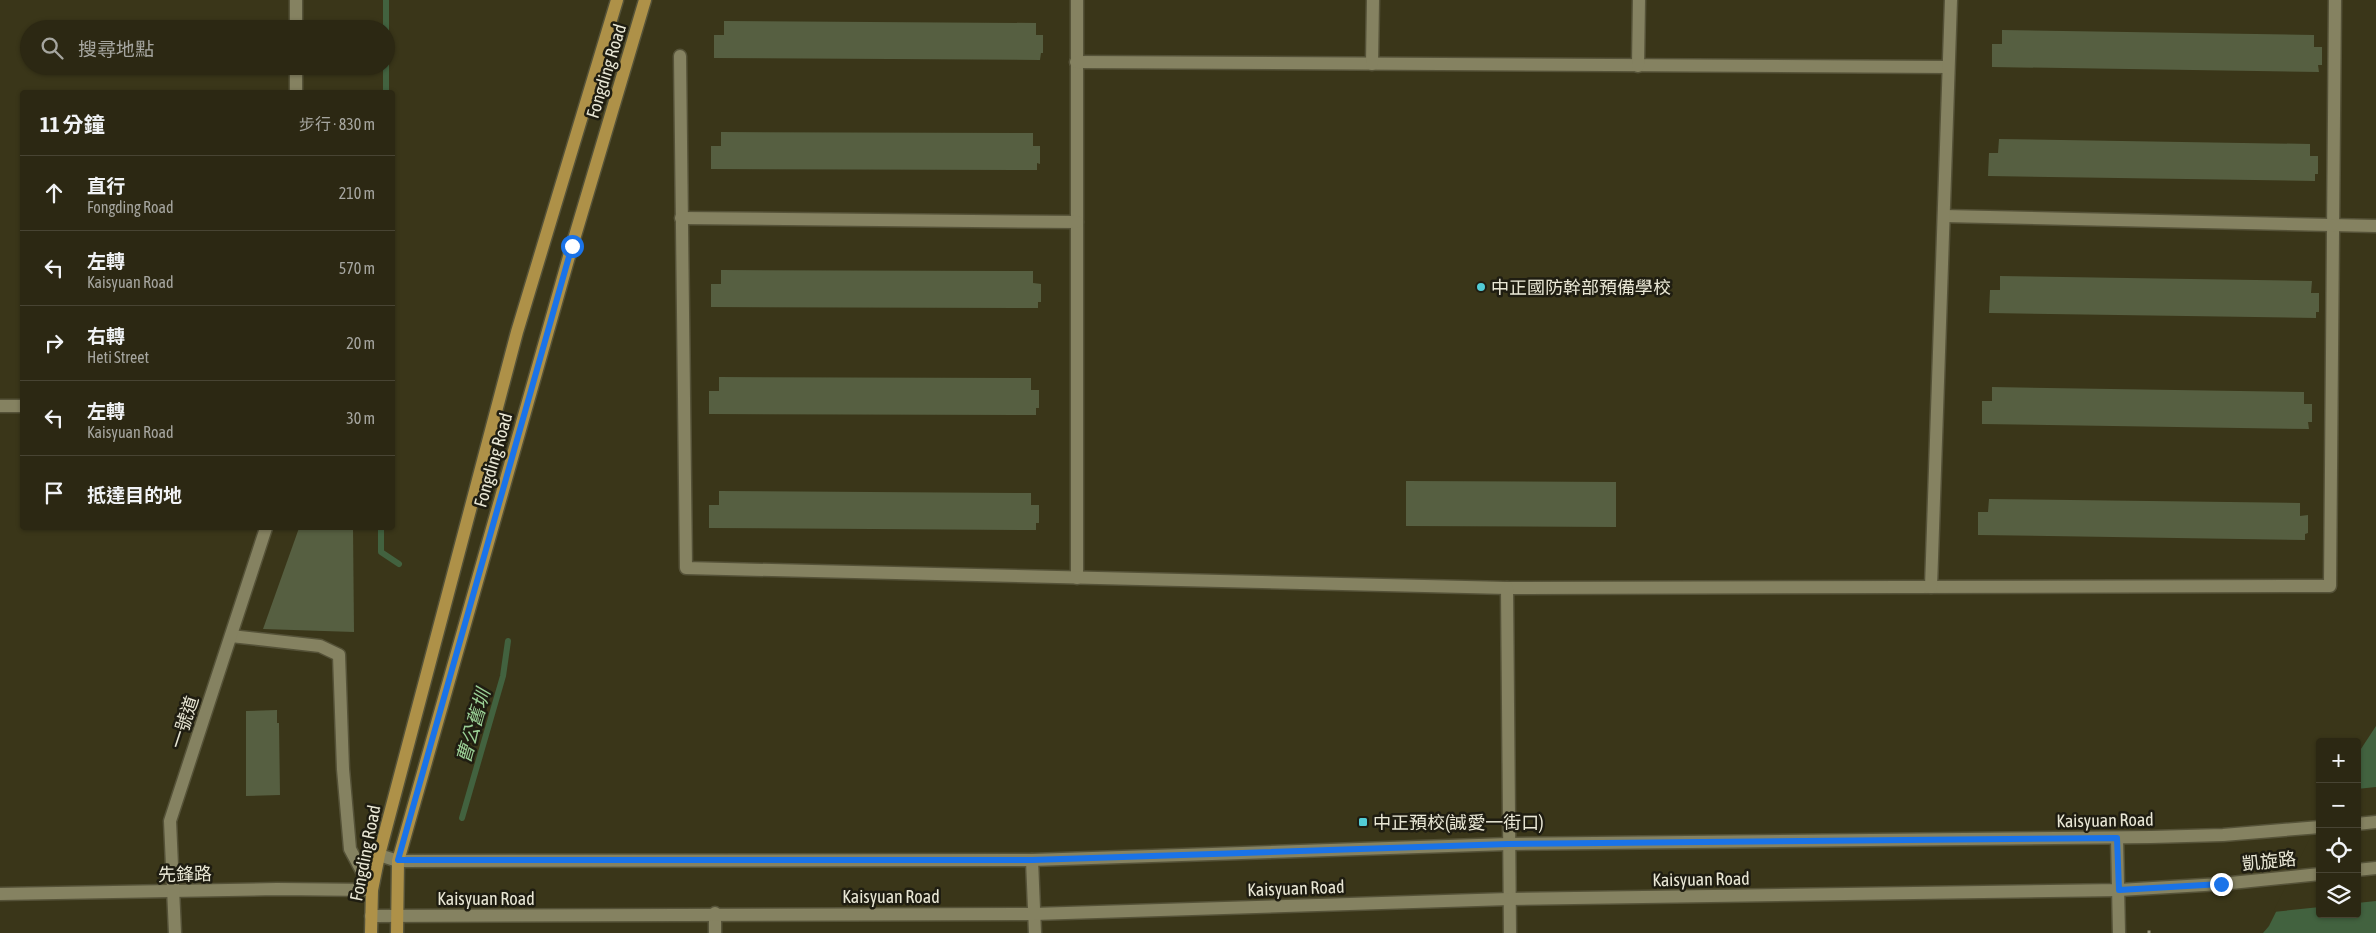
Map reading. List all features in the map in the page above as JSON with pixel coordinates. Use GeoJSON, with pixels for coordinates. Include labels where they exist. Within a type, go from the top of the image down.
{"type":"FeatureCollection","features":[{"type":"Feature","properties":{"kind":"main road","name":"Fongding Road"},"geometry":{"type":"LineString","coordinates":[[370,933],[372,890],[379,855],[516,332],[617,0]]}},
{"type":"Feature","properties":{"kind":"main road","name":"Fongding Road"},"geometry":{"type":"LineString","coordinates":[[397,933],[398,860],[645,0]]}},
{"type":"Feature","properties":{"kind":"street"},"geometry":{"type":"LineString","coordinates":[[296,0],[296,20]]}},
{"type":"Feature","properties":{"kind":"street"},"geometry":{"type":"LineString","coordinates":[[1077,0],[1077,578]]}},
{"type":"Feature","properties":{"kind":"street"},"geometry":{"type":"LineString","coordinates":[[1372,64],[1373,0]]}},
{"type":"Feature","properties":{"kind":"street"},"geometry":{"type":"LineString","coordinates":[[1638,66],[1639,0]]}},
{"type":"Feature","properties":{"kind":"street"},"geometry":{"type":"LineString","coordinates":[[1931,587],[1951,0]]}},
{"type":"Feature","properties":{"kind":"street"},"geometry":{"type":"LineString","coordinates":[[680,56],[686,568],[1507,588],[2330,586],[2335,0]]}},
{"type":"Feature","properties":{"kind":"street"},"geometry":{"type":"LineString","coordinates":[[1076,62],[1948,68]]}},
{"type":"Feature","properties":{"kind":"street"},"geometry":{"type":"LineString","coordinates":[[296,75],[296,90]]}},
{"type":"Feature","properties":{"kind":"street"},"geometry":{"type":"LineString","coordinates":[[1944,216],[2376,226]]}},
{"type":"Feature","properties":{"kind":"street"},"geometry":{"type":"LineString","coordinates":[[681,218],[1077,222]]}},
{"type":"Feature","properties":{"kind":"street"},"geometry":{"type":"LineString","coordinates":[[0,406],[20,406]]}},
{"type":"Feature","properties":{"kind":"street","name":"一號道"},"geometry":{"type":"LineString","coordinates":[[176,933],[170,821],[265,530]]}},
{"type":"Feature","properties":{"kind":"street"},"geometry":{"type":"LineString","coordinates":[[1507,588],[1510,933]]}},
{"type":"Feature","properties":{"kind":"street"},"geometry":{"type":"LineString","coordinates":[[231,636],[320,646],[339,655],[343,770],[350,848],[372,890]]}},
{"type":"Feature","properties":{"kind":"street"},"geometry":{"type":"LineString","coordinates":[[2361,824],[2376,822]]}},
{"type":"Feature","properties":{"kind":"street","name":"凱旋路"},"geometry":{"type":"LineString","coordinates":[[2223,835],[2316,827]]}},
{"type":"Feature","properties":{"kind":"street","name":"Kaisyuan Road"},"geometry":{"type":"LineString","coordinates":[[398,860],[1032,860],[1508,844],[2117,838],[2223,835]]}},
{"type":"Feature","properties":{"kind":"street"},"geometry":{"type":"LineString","coordinates":[[2117,838],[2119,933]]}},
{"type":"Feature","properties":{"kind":"street"},"geometry":{"type":"LineString","coordinates":[[379,855],[398,860]]}},
{"type":"Feature","properties":{"kind":"street"},"geometry":{"type":"LineString","coordinates":[[1032,860],[1034,933]]}},
{"type":"Feature","properties":{"kind":"street"},"geometry":{"type":"LineString","coordinates":[[2361,870],[2376,868]]}},
{"type":"Feature","properties":{"kind":"street","name":"凱旋路"},"geometry":{"type":"LineString","coordinates":[[2221,884],[2316,874]]}},
{"type":"Feature","properties":{"kind":"street","name":"Kaisyuan Road"},"geometry":{"type":"LineString","coordinates":[[371,916],[715,913],[1034,914],[1509,899],[2119,890],[2221,884]]}},
{"type":"Feature","properties":{"kind":"street","name":"先鋒路"},"geometry":{"type":"LineString","coordinates":[[0,894],[277,889],[372,890]]}},
{"type":"Feature","properties":{"kind":"street"},"geometry":{"type":"LineString","coordinates":[[715,913],[715,933]]}},
{"type":"Feature","properties":{"kind":"shaded area"},"geometry":{"type":"Polygon","coordinates":[[[2376,726],[2376,933],[2263,933],[2269,926],[2316,831],[2316,918],[2361,918],[2361,749],[2376,726]]]}},
{"type":"Feature","properties":{"kind":"pier"},"geometry":{"type":"Polygon","coordinates":[[[2376,787],[2376,901],[2361,903],[2361,828],[2361,789],[2376,787]]]}},
{"type":"Feature","properties":{"kind":"pier"},"geometry":{"type":"Polygon","coordinates":[[[2316,826],[2316,907],[2273,912],[2316,826]]]}},
{"type":"Feature","properties":{"kind":"building"},"geometry":{"type":"Polygon","coordinates":[[[724,21],[1036,23],[1036,35],[1043,35],[1043,53],[1041,53],[1040,60],[714,58],[714,35],[724,35],[724,21]]]}},
{"type":"Feature","properties":{"kind":"building"},"geometry":{"type":"Polygon","coordinates":[[[2002,30],[2314,35],[2314,47],[2322,47],[2322,65],[2318,65],[2319,72],[1992,67],[1992,44],[2002,44],[2002,30]]]}},
{"type":"Feature","properties":{"kind":"building"},"geometry":{"type":"Polygon","coordinates":[[[721,132],[1033,133],[1033,146],[1040,146],[1040,164],[1037,163],[1037,170],[711,169],[711,146],[721,146],[721,132]]]}},
{"type":"Feature","properties":{"kind":"building"},"geometry":{"type":"Polygon","coordinates":[[[1999,139],[2310,144],[2310,156],[2318,156],[2318,174],[2315,174],[2315,181],[1988,176],[1989,153],[1998,153],[1999,139]]]}},
{"type":"Feature","properties":{"kind":"building"},"geometry":{"type":"Polygon","coordinates":[[[721,270],[1033,271],[1033,283],[1041,284],[1041,302],[1038,302],[1038,308],[711,307],[711,284],[721,284],[721,270]]]}},
{"type":"Feature","properties":{"kind":"building"},"geometry":{"type":"Polygon","coordinates":[[[2000,276],[2312,281],[2311,293],[2319,293],[2319,312],[2316,312],[2316,318],[1989,313],[1990,290],[2000,290],[2000,276]]]}},
{"type":"Feature","properties":{"kind":"building"},"geometry":{"type":"Polygon","coordinates":[[[719,377],[1031,378],[1031,390],[1039,390],[1039,408],[1036,408],[1036,415],[709,414],[709,391],[719,391],[719,377]]]}},
{"type":"Feature","properties":{"kind":"building"},"geometry":{"type":"Polygon","coordinates":[[[1992,387],[2304,392],[2304,404],[2312,404],[2312,422],[2308,422],[2309,429],[1982,424],[1982,401],[1992,401],[1992,387]]]}},
{"type":"Feature","properties":{"kind":"building"},"geometry":{"type":"Polygon","coordinates":[[[1406,481],[1616,482],[1616,527],[1406,526],[1406,481]]]}},
{"type":"Feature","properties":{"kind":"building"},"geometry":{"type":"Polygon","coordinates":[[[719,491],[1031,493],[1031,505],[1039,505],[1039,523],[1036,523],[1036,530],[709,528],[709,505],[719,505],[719,491]]]}},
{"type":"Feature","properties":{"kind":"building"},"geometry":{"type":"Polygon","coordinates":[[[1989,499],[2300,503],[2300,516],[2308,515],[2308,533],[2305,534],[2305,540],[1978,535],[1978,512],[1988,512],[1989,499]]]}},
{"type":"Feature","properties":{"kind":"building"},"geometry":{"type":"Polygon","coordinates":[[[298,530],[353,530],[354,632],[263,629],[298,530]]]}},
{"type":"Feature","properties":{"kind":"building"},"geometry":{"type":"Polygon","coordinates":[[[277,710],[277,723],[279,723],[280,795],[246,796],[246,711],[277,710]]]}},
{"type":"Feature","properties":{"kind":"waterway","name":"曹公舊圳"},"geometry":{"type":"LineString","coordinates":[[386,0],[386,20]]}},
{"type":"Feature","properties":{"kind":"waterway","name":"曹公舊圳"},"geometry":{"type":"LineString","coordinates":[[386,75],[386,90]]}},
{"type":"Feature","properties":{"kind":"waterway","name":"曹公舊圳"},"geometry":{"type":"LineString","coordinates":[[381,530],[381,552],[399,564]]}},
{"type":"Feature","properties":{"kind":"waterway","name":"曹公舊圳"},"geometry":{"type":"LineString","coordinates":[[462,818],[503,676],[508,641]]}},
{"type":"Feature","properties":{"kind":"place","name":"中正國防幹部預備學校"},"geometry":{"type":"Point","coordinates":[1481,287]}},
{"type":"Feature","properties":{"kind":"place","name":"中正預校(誠愛一街口)"},"geometry":{"type":"Point","coordinates":[1363,822]}},
{"type":"Feature","properties":{"kind":"route"},"geometry":{"type":"LineString","coordinates":[[572,246],[398,860],[1032,860],[1508,844],[2117,838],[2119,890],[2221,884]]}}]}
